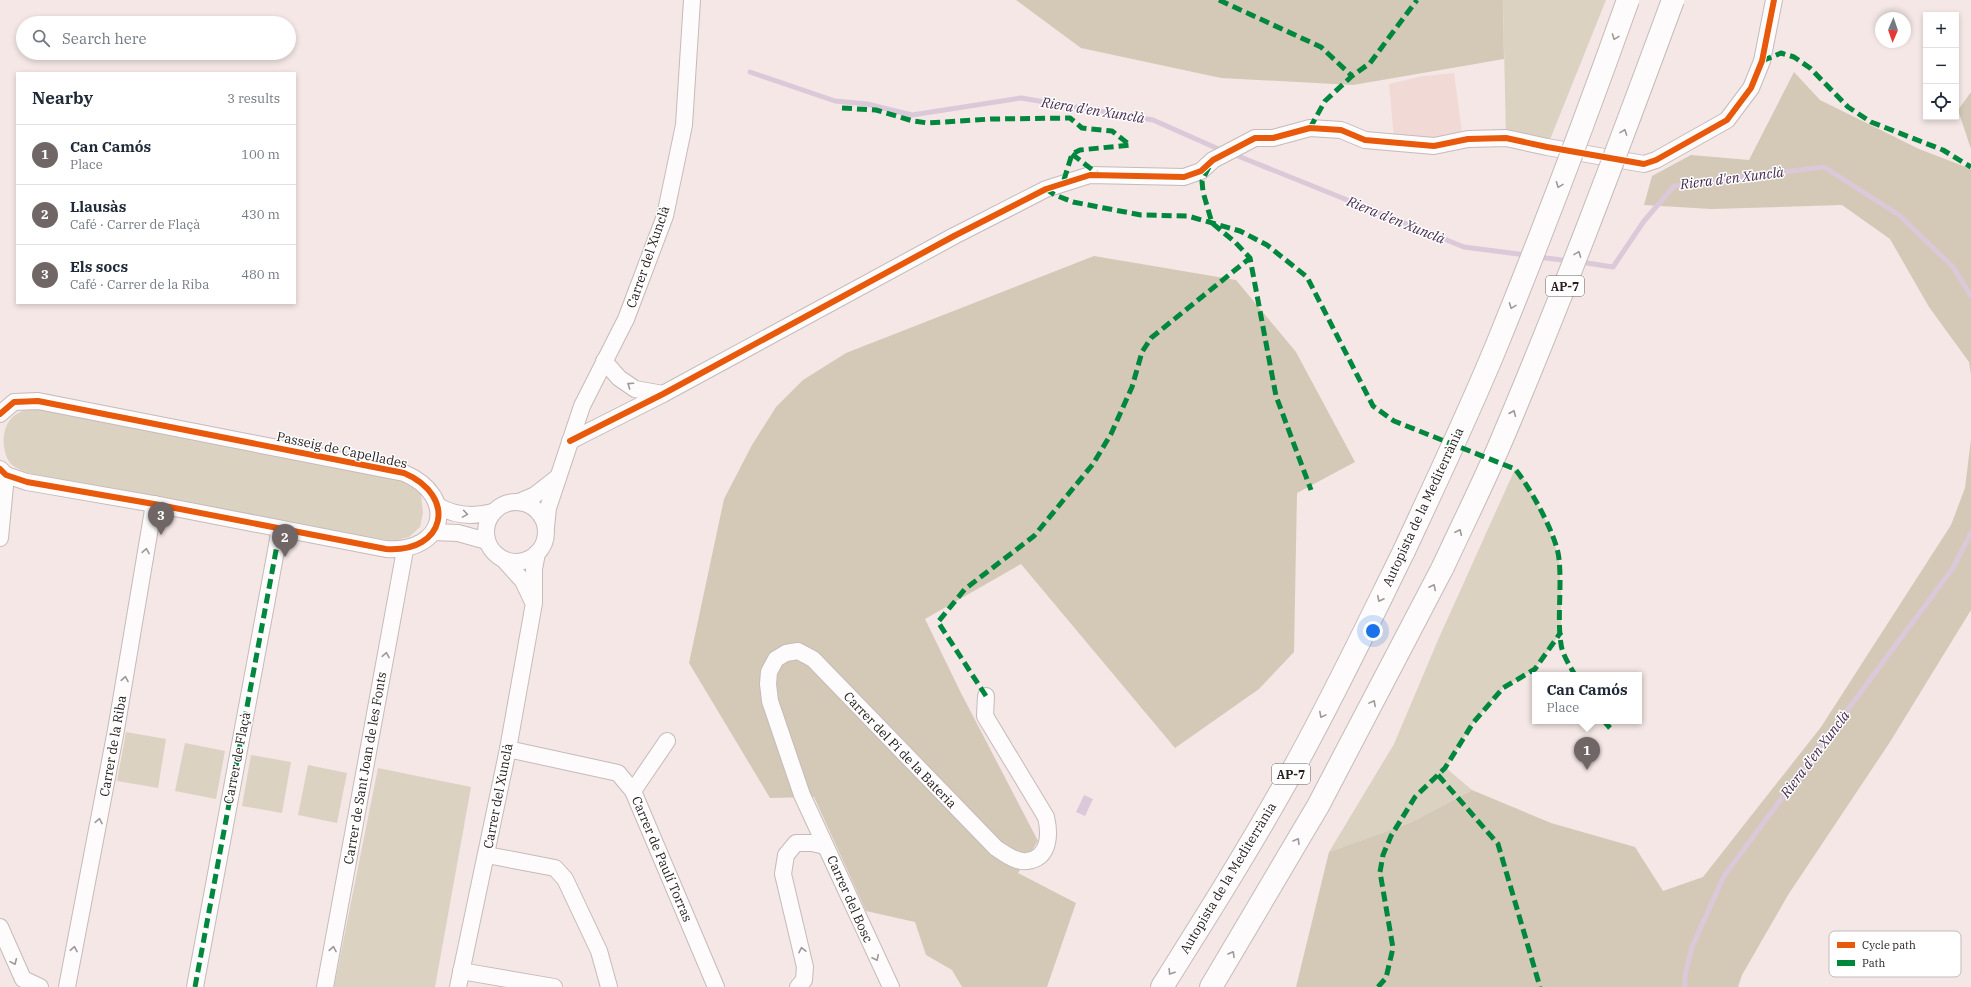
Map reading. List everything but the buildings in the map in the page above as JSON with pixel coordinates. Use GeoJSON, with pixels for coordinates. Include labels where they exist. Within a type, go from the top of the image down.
{"type":"FeatureCollection","features":[{"type":"Feature","properties":{"kind":"highway","name":"Autopista de la Mediterrània"},"geometry":{"type":"LineString","coordinates":[[1162,987],[1228,881],[1290,775],[1328,704],[1404,551],[1449,454],[1498,342],[1585,119],[1628,0]]}},
{"type":"Feature","properties":{"kind":"highway","name":"AP-7"},"geometry":{"type":"LineString","coordinates":[[1212,987],[1318,806],[1443,567],[1499,446],[1544,337],[1614,158],[1673,0]]}},
{"type":"Feature","properties":{"kind":"street","name":"Carrer del Xunclà"},"geometry":{"type":"LineString","coordinates":[[546,527],[548,508],[582,406],[626,319],[665,216],[684,125],[692,0]]}},
{"type":"Feature","properties":{"kind":"street"},"geometry":{"type":"LineString","coordinates":[[570,441],[663,394],[981,222],[1046,189],[1090,175],[1184,177],[1201,171],[1213,160],[1255,138],[1273,138],[1310,128],[1341,130],[1365,140],[1434,146],[1468,139],[1506,138],[1547,147],[1644,164],[1656,160],[1727,120],[1751,88],[1762,61],[1774,0]]}},
{"type":"Feature","properties":{"kind":"street"},"geometry":{"type":"LineString","coordinates":[[604,361],[619,378],[635,389],[663,394]]}},
{"type":"Feature","properties":{"kind":"street","name":"Passeig de Capellades"},"geometry":{"type":"LineString","coordinates":[[0,414],[14,402],[38,402],[404,472],[413,476],[426,486],[438,506]]}},
{"type":"Feature","properties":{"kind":"street"},"geometry":{"type":"LineString","coordinates":[[0,538],[3,472],[27,482],[154,504],[386,549],[405,550],[421,543],[434,532],[438,516],[438,506]]}},
{"type":"Feature","properties":{"kind":"street"},"geometry":{"type":"LineString","coordinates":[[519,502],[535,494],[558,477]]}},
{"type":"Feature","properties":{"kind":"street"},"geometry":{"type":"LineString","coordinates":[[438,506],[445,511],[476,516],[493,512],[506,503],[519,502],[528,504],[536,510],[546,527],[546,536],[543,546],[532,558],[519,562],[505,560]]}},
{"type":"Feature","properties":{"kind":"street","name":"Carrer de la Riba"},"geometry":{"type":"LineString","coordinates":[[67,987],[116,730],[154,504]]}},
{"type":"Feature","properties":{"kind":"street"},"geometry":{"type":"LineString","coordinates":[[493,512],[487,521],[485,531],[486,541],[494,553],[505,560],[523,581],[534,603]]}},
{"type":"Feature","properties":{"kind":"street","name":"Carrer de Flaçà"},"geometry":{"type":"LineString","coordinates":[[195,987],[280,529]]}},
{"type":"Feature","properties":{"kind":"street"},"geometry":{"type":"LineString","coordinates":[[434,532],[458,533],[486,541]]}},
{"type":"Feature","properties":{"kind":"street","name":"Carrer de Sant Joan de les Fonts"},"geometry":{"type":"LineString","coordinates":[[326,987],[405,550]]}},
{"type":"Feature","properties":{"kind":"street","name":"Carrer del Xunclà"},"geometry":{"type":"LineString","coordinates":[[458,987],[487,855],[508,749],[534,603],[534,569],[537,554]]}},
{"type":"Feature","properties":{"kind":"street","name":"Carrer del Pi de la Bateria"},"geometry":{"type":"LineString","coordinates":[[825,846],[802,795],[770,701],[768,684],[769,672],[776,660],[786,653],[798,651],[813,659],[996,848],[1012,858],[1026,862],[1036,858],[1043,852],[1048,842],[1050,831],[1046,817],[986,716],[986,696]]}},
{"type":"Feature","properties":{"kind":"street"},"geometry":{"type":"LineString","coordinates":[[633,791],[667,741]]}},
{"type":"Feature","properties":{"kind":"street","name":"Carrer de Paulí Torras"},"geometry":{"type":"LineString","coordinates":[[508,749],[618,773],[633,791],[716,987]]}},
{"type":"Feature","properties":{"kind":"street","name":"Carrer del Bosc"},"geometry":{"type":"LineString","coordinates":[[798,987],[804,980],[805,967],[784,874],[786,855],[796,843],[812,843],[825,846],[891,987]]}},
{"type":"Feature","properties":{"kind":"street"},"geometry":{"type":"LineString","coordinates":[[487,855],[555,868],[565,879],[600,950],[609,987]]}},
{"type":"Feature","properties":{"kind":"street"},"geometry":{"type":"LineString","coordinates":[[0,927],[23,979],[40,987]]}},
{"type":"Feature","properties":{"kind":"street"},"geometry":{"type":"LineString","coordinates":[[461,971],[554,987]]}},
{"type":"Feature","properties":{"kind":"shaded area"},"geometry":{"type":"Polygon","coordinates":[[[1016,0],[1503,0],[1504,59],[1353,85],[1221,78],[1081,48],[1016,0]]]}},
{"type":"Feature","properties":{"kind":"shaded area"},"geometry":{"type":"Polygon","coordinates":[[[1503,0],[1606,0],[1547,147],[1506,138],[1503,0]]]}},
{"type":"Feature","properties":{"kind":"shaded area"},"geometry":{"type":"Polygon","coordinates":[[[1794,72],[1820,100],[1919,149],[1971,169],[1971,375],[1969,362],[1929,307],[1890,239],[1842,205],[1711,209],[1644,205],[1652,176],[1691,155],[1749,160],[1794,72]]]}},
{"type":"Feature","properties":{"kind":"shaded area"},"geometry":{"type":"Polygon","coordinates":[[[1454,73],[1462,133],[1428,141],[1394,139],[1389,84],[1423,76],[1454,73]]]}},
{"type":"Feature","properties":{"kind":"shaded area"},"geometry":{"type":"Polygon","coordinates":[[[1971,92],[1971,149],[1959,113],[1959,109],[1971,92]]]}},
{"type":"Feature","properties":{"kind":"shaded area"},"geometry":{"type":"Polygon","coordinates":[[[1094,256],[1236,280],[1296,352],[1355,462],[1297,493],[1294,652],[1259,689],[1175,748],[1021,564],[925,619],[961,693],[1038,841],[1018,873],[1076,903],[1047,987],[962,987],[952,970],[926,955],[915,922],[866,911],[814,797],[770,798],[689,663],[724,499],[752,445],[776,407],[803,380],[846,353],[1094,256]]]}},
{"type":"Feature","properties":{"kind":"shaded area"},"geometry":{"type":"Polygon","coordinates":[[[42,409],[412,483],[421,495],[423,513],[420,527],[409,537],[392,541],[34,475],[11,464],[5,451],[4,436],[5,429],[13,416],[22,411],[42,409]]]}},
{"type":"Feature","properties":{"kind":"shaded area"},"geometry":{"type":"Polygon","coordinates":[[[1971,439],[1971,610],[1890,742],[1788,895],[1742,975],[1738,987],[1296,987],[1329,852],[1412,822],[1472,790],[1551,823],[1635,847],[1663,891],[1703,877],[1821,727],[1951,525],[1965,488],[1971,439]]]}},
{"type":"Feature","properties":{"kind":"shaded area"},"geometry":{"type":"Polygon","coordinates":[[[1515,469],[1525,481],[1546,521],[1559,557],[1561,632],[1535,669],[1503,688],[1473,723],[1446,768],[1472,790],[1412,822],[1329,852],[1394,744],[1438,640],[1515,469]]]}},
{"type":"Feature","properties":{"kind":"shaded area"},"geometry":{"type":"Polygon","coordinates":[[[126,732],[166,739],[158,788],[117,781],[126,732]]]}},
{"type":"Feature","properties":{"kind":"shaded area"},"geometry":{"type":"Polygon","coordinates":[[[185,743],[225,751],[216,799],[175,791],[185,743]]]}},
{"type":"Feature","properties":{"kind":"shaded area"},"geometry":{"type":"Polygon","coordinates":[[[251,755],[291,762],[282,813],[242,806],[251,755]]]}},
{"type":"Feature","properties":{"kind":"shaded area"},"geometry":{"type":"Polygon","coordinates":[[[308,765],[347,773],[337,823],[298,815],[308,765]]]}},
{"type":"Feature","properties":{"kind":"shaded area"},"geometry":{"type":"Polygon","coordinates":[[[378,768],[471,787],[435,987],[334,987],[378,768]]]}},
{"type":"Feature","properties":{"kind":"shaded area"},"geometry":{"type":"Polygon","coordinates":[[[1084,795],[1093,799],[1085,816],[1076,812],[1084,795]]]}},
{"type":"Feature","properties":{"kind":"waterway","name":"Riera d'en Xunclà"},"geometry":{"type":"LineString","coordinates":[[750,72],[835,101],[867,104],[912,115],[1021,98],[1153,120],[1223,151]]}},
{"type":"Feature","properties":{"kind":"waterway","name":"Riera d'en Xunclà"},"geometry":{"type":"LineString","coordinates":[[1233,154],[1464,247],[1526,255]]}},
{"type":"Feature","properties":{"kind":"waterway","name":"Riera d'en Xunclà"},"geometry":{"type":"LineString","coordinates":[[1580,262],[1613,267],[1644,221],[1674,186],[1824,167],[1899,215],[1953,267],[1971,296]]}},
{"type":"Feature","properties":{"kind":"waterway","name":"Riera d'en Xunclà"},"geometry":{"type":"LineString","coordinates":[[1538,257],[1570,261]]}},
{"type":"Feature","properties":{"kind":"waterway","name":"Riera d'en Xunclà"},"geometry":{"type":"LineString","coordinates":[[1685,987],[1685,975],[1692,947],[1724,876],[1953,568],[1971,533]]}},
{"type":"Feature","properties":{"kind":"marked path"},"geometry":{"type":"LineString","coordinates":[[1219,0],[1321,47],[1352,76]]}},
{"type":"Feature","properties":{"kind":"marked path"},"geometry":{"type":"LineString","coordinates":[[1310,128],[1325,101],[1352,76],[1370,63],[1417,0]]}},
{"type":"Feature","properties":{"kind":"marked path"},"geometry":{"type":"LineString","coordinates":[[1762,61],[1781,53],[1794,57],[1810,68],[1848,107],[1871,122],[1943,150],[1971,167]]}},
{"type":"Feature","properties":{"kind":"marked path"},"geometry":{"type":"LineString","coordinates":[[842,108],[876,110],[913,121],[928,123],[991,119],[1070,118],[1082,128],[1112,131],[1130,145],[1080,150],[1072,154],[1063,183]]}},
{"type":"Feature","properties":{"kind":"marked path"},"geometry":{"type":"LineString","coordinates":[[1072,154],[1099,175]]}},
{"type":"Feature","properties":{"kind":"marked path"},"geometry":{"type":"LineString","coordinates":[[1209,167],[1202,181],[1203,192],[1212,223],[1235,242],[1250,258],[1276,396],[1311,490]]}},
{"type":"Feature","properties":{"kind":"marked path"},"geometry":{"type":"LineString","coordinates":[[1046,189],[1055,195],[1073,202],[1141,215],[1188,216],[1240,231],[1267,245],[1307,277],[1373,406],[1394,421],[1515,469],[1528,487],[1542,512],[1557,549],[1560,570],[1559,624],[1561,644],[1565,656],[1573,672]]}},
{"type":"Feature","properties":{"kind":"marked path"},"geometry":{"type":"LineString","coordinates":[[986,696],[938,622],[965,589],[1034,536],[1093,464],[1111,434],[1132,387],[1142,352],[1151,338],[1250,258]]}},
{"type":"Feature","properties":{"kind":"marked path"},"geometry":{"type":"LineString","coordinates":[[195,987],[280,529]]}},
{"type":"Feature","properties":{"kind":"marked path"},"geometry":{"type":"LineString","coordinates":[[1378,987],[1386,978],[1393,948],[1380,872],[1383,855],[1391,836],[1415,797],[1445,768],[1473,723],[1503,688],[1535,669],[1561,632]]}},
{"type":"Feature","properties":{"kind":"marked path"},"geometry":{"type":"LineString","coordinates":[[1607,724],[1610,728]]}},
{"type":"Feature","properties":{"kind":"marked path"},"geometry":{"type":"LineString","coordinates":[[1438,775],[1498,844],[1540,987]]}},
{"type":"Feature","properties":{"kind":"cycle path"},"geometry":{"type":"LineString","coordinates":[[570,441],[663,394],[954,236],[1046,189],[1090,175],[1184,177],[1201,171],[1213,160],[1255,138],[1273,138],[1310,128],[1341,130],[1365,140],[1434,146],[1468,139],[1506,138],[1547,147],[1644,164],[1656,160],[1727,120],[1751,88],[1762,61],[1774,0]]}},
{"type":"Feature","properties":{"kind":"cycle path"},"geometry":{"type":"LineString","coordinates":[[0,414],[14,402],[38,401],[404,473],[421,483],[432,495],[438,508],[438,521],[432,533],[422,542],[406,548],[386,549],[154,504],[27,482],[6,475],[0,469]]}},
{"type":"Feature","properties":{"kind":"place","name":"Els socs"},"geometry":{"type":"Point","coordinates":[161,535]}},
{"type":"Feature","properties":{"kind":"place","name":"Llausàs"},"geometry":{"type":"Point","coordinates":[285,557]}},
{"type":"Feature","properties":{"kind":"place","name":"Can Camós"},"geometry":{"type":"Point","coordinates":[1587,770]}}]}
